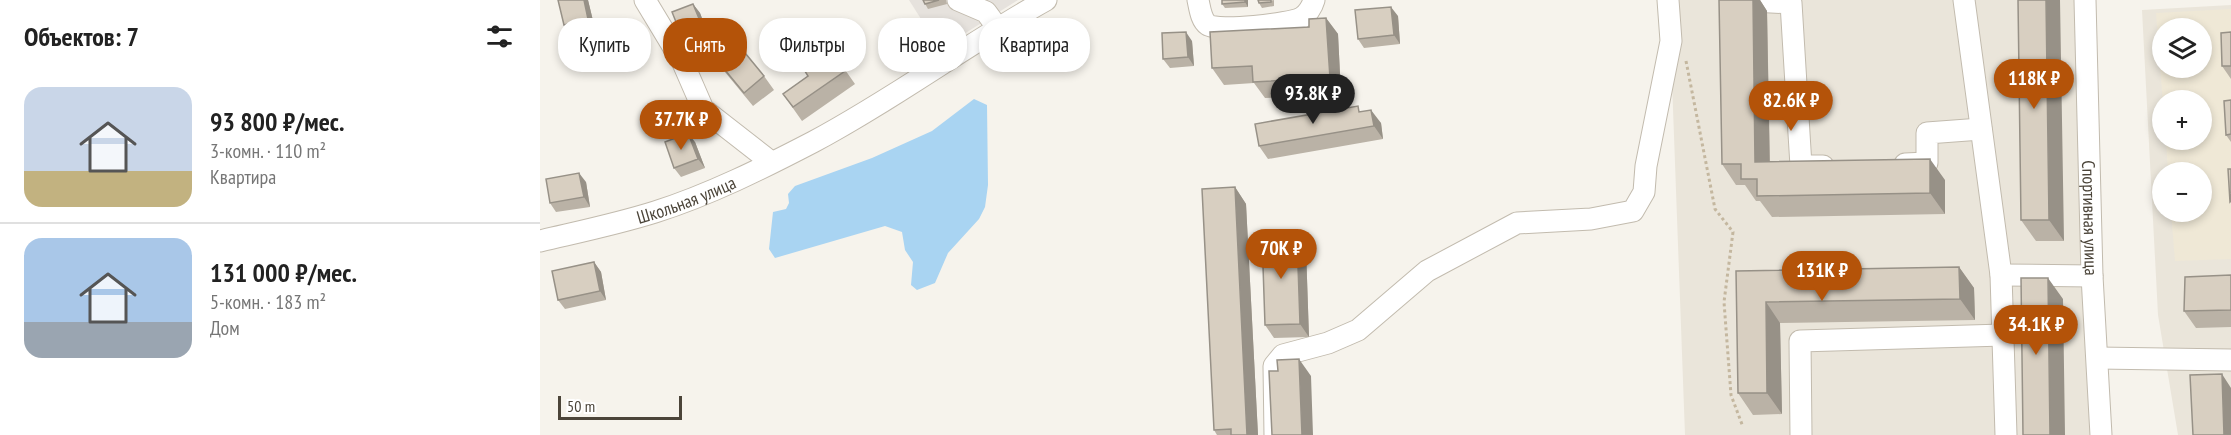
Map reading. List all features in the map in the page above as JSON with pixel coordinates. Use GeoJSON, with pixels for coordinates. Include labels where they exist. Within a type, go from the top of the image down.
{"type":"FeatureCollection","features":[{"type":"Feature","properties":{"kind":"street"},"geometry":{"type":"LineString","coordinates":[[645,0],[683,63],[703,109],[771,162]]}},
{"type":"Feature","properties":{"kind":"street"},"geometry":{"type":"LineString","coordinates":[[958,0],[986,12],[990,18]]}},
{"type":"Feature","properties":{"kind":"street","name":"Школьная улица"},"geometry":{"type":"LineString","coordinates":[[1013,18],[1046,0]]}},
{"type":"Feature","properties":{"kind":"street"},"geometry":{"type":"LineString","coordinates":[[1198,0],[1202,19],[1214,28],[1226,29],[1290,22],[1303,18],[1314,0]]}},
{"type":"Feature","properties":{"kind":"street"},"geometry":{"type":"LineString","coordinates":[[1275,435],[1274,366],[1283,355],[1328,343],[1358,330],[1427,271],[1517,223],[1591,219],[1634,211],[1644,192],[1646,166],[1671,41],[1668,0]]}},
{"type":"Feature","properties":{"kind":"street"},"geometry":{"type":"LineString","coordinates":[[1734,0],[1791,3],[1801,166],[1847,165]]}},
{"type":"Feature","properties":{"kind":"street"},"geometry":{"type":"LineString","coordinates":[[1964,0],[2001,275],[2006,435]]}},
{"type":"Feature","properties":{"kind":"street","name":"Спортивная улица"},"geometry":{"type":"LineString","coordinates":[[2085,0],[2092,276],[2101,435]]}},
{"type":"Feature","properties":{"kind":"street","name":"Школьная улица"},"geometry":{"type":"LineString","coordinates":[[540,241],[657,212],[725,184],[815,141],[935,69],[979,39]]}},
{"type":"Feature","properties":{"kind":"street"},"geometry":{"type":"LineString","coordinates":[[1881,164],[1927,164],[1927,133],[1981,129]]}},
{"type":"Feature","properties":{"kind":"street"},"geometry":{"type":"LineString","coordinates":[[2001,275],[2092,276]]}},
{"type":"Feature","properties":{"kind":"street"},"geometry":{"type":"LineString","coordinates":[[1802,435],[1800,341],[2003,335]]}},
{"type":"Feature","properties":{"kind":"street"},"geometry":{"type":"LineString","coordinates":[[2098,358],[2231,360]]}},
{"type":"Feature","properties":{"kind":"path"},"geometry":{"type":"LineString","coordinates":[[1686,57],[1715,209],[1733,232],[1724,302],[1731,394],[1743,427]]}},
{"type":"Feature","properties":{"kind":"shaded area"},"geometry":{"type":"Polygon","coordinates":[[[909,0],[1018,0],[989,18],[979,18],[979,24],[967,32],[967,18],[920,18],[909,0]]]}},
{"type":"Feature","properties":{"kind":"shaded area"},"geometry":{"type":"Polygon","coordinates":[[[1669,0],[2074,0],[2091,435],[1685,435],[1669,0]]]}},
{"type":"Feature","properties":{"kind":"shaded area"},"geometry":{"type":"Polygon","coordinates":[[[2231,5],[2231,435],[2178,435],[2158,315],[2153,222],[2212,222],[2212,162],[2152,162],[2152,201],[2142,10],[2231,5]]]}},
{"type":"Feature","properties":{"kind":"shaded area"},"geometry":{"type":"Polygon","coordinates":[[[2231,9],[2231,259],[2175,261],[2172,222],[2212,222],[2212,162],[2167,162],[2167,150],[2212,150],[2212,90],[2162,90],[2161,78],[2212,78],[2212,18],[2156,18],[2156,13],[2231,9]]]}},
{"type":"Feature","properties":{"kind":"water"},"geometry":{"type":"Polygon","coordinates":[[[974,99],[987,105],[988,185],[985,207],[979,219],[948,253],[935,283],[917,290],[911,285],[913,262],[905,250],[902,232],[885,226],[775,258],[769,249],[773,212],[786,209],[789,203],[788,194],[795,186],[872,158],[932,131],[974,99]]]}},
{"type":"Feature","properties":{"kind":"building"},"geometry":{"type":"Polygon","coordinates":[[[558,0],[584,0],[588,18],[562,18],[558,0]]]}},
{"type":"Feature","properties":{"kind":"building"},"geometry":{"type":"Polygon","coordinates":[[[923,0],[939,0],[925,4],[923,0]]]}},
{"type":"Feature","properties":{"kind":"building"},"geometry":{"type":"Polygon","coordinates":[[[1222,0],[1245,0],[1245,2],[1222,4],[1222,0]]]}},
{"type":"Feature","properties":{"kind":"building"},"geometry":{"type":"Polygon","coordinates":[[[1258,0],[1271,0],[1271,2],[1259,3],[1258,0]]]}},
{"type":"Feature","properties":{"kind":"building"},"geometry":{"type":"Polygon","coordinates":[[[1719,0],[1753,0],[1755,162],[1930,159],[1930,193],[1757,196],[1757,179],[1741,179],[1741,164],[1722,164],[1719,0]]]}},
{"type":"Feature","properties":{"kind":"building"},"geometry":{"type":"Polygon","coordinates":[[[2018,0],[2046,0],[2049,220],[2021,220],[2018,0]]]}},
{"type":"Feature","properties":{"kind":"building"},"geometry":{"type":"Polygon","coordinates":[[[693,4],[699,18],[674,18],[672,12],[693,4]]]}},
{"type":"Feature","properties":{"kind":"building"},"geometry":{"type":"Polygon","coordinates":[[[1391,7],[1394,35],[1358,39],[1355,10],[1391,7]]]}},
{"type":"Feature","properties":{"kind":"building"},"geometry":{"type":"Polygon","coordinates":[[[1326,18],[1330,78],[1253,82],[1252,66],[1212,68],[1210,32],[1309,27],[1309,19],[1326,18]]]}},
{"type":"Feature","properties":{"kind":"building"},"geometry":{"type":"Polygon","coordinates":[[[1186,32],[1188,57],[1163,59],[1162,33],[1186,32]]]}},
{"type":"Feature","properties":{"kind":"building"},"geometry":{"type":"Polygon","coordinates":[[[2231,32],[2231,66],[2222,66],[2221,33],[2231,32]]]}},
{"type":"Feature","properties":{"kind":"building"},"geometry":{"type":"Polygon","coordinates":[[[747,55],[764,76],[744,93],[727,72],[747,72],[747,55]]]}},
{"type":"Feature","properties":{"kind":"building"},"geometry":{"type":"Polygon","coordinates":[[[806,72],[844,72],[793,107],[783,94],[808,76],[806,72]]]}},
{"type":"Feature","properties":{"kind":"building"},"geometry":{"type":"Polygon","coordinates":[[[2231,100],[2231,134],[2226,135],[2224,101],[2231,100]]]}},
{"type":"Feature","properties":{"kind":"building"},"geometry":{"type":"Polygon","coordinates":[[[1358,106],[1359,112],[1371,110],[1374,126],[1259,146],[1255,124],[1358,106]]]}},
{"type":"Feature","properties":{"kind":"building"},"geometry":{"type":"Polygon","coordinates":[[[688,133],[698,159],[674,168],[665,142],[688,133]]]}},
{"type":"Feature","properties":{"kind":"building"},"geometry":{"type":"Polygon","coordinates":[[[2228,169],[2231,169],[2230,202],[2228,169]]]}},
{"type":"Feature","properties":{"kind":"building"},"geometry":{"type":"Polygon","coordinates":[[[579,173],[584,197],[550,203],[546,179],[579,173]]]}},
{"type":"Feature","properties":{"kind":"building"},"geometry":{"type":"Polygon","coordinates":[[[1235,187],[1247,435],[1231,435],[1231,429],[1214,430],[1202,189],[1235,187]]]}},
{"type":"Feature","properties":{"kind":"building"},"geometry":{"type":"Polygon","coordinates":[[[1297,236],[1300,324],[1265,325],[1262,237],[1297,236]]]}},
{"type":"Feature","properties":{"kind":"building"},"geometry":{"type":"Polygon","coordinates":[[[594,262],[600,291],[558,300],[552,271],[594,262]]]}},
{"type":"Feature","properties":{"kind":"building"},"geometry":{"type":"Polygon","coordinates":[[[1959,267],[1960,299],[1766,302],[1767,393],[1738,393],[1736,271],[1959,267]]]}},
{"type":"Feature","properties":{"kind":"building"},"geometry":{"type":"Polygon","coordinates":[[[2231,275],[2231,310],[2184,311],[2185,277],[2231,275]]]}},
{"type":"Feature","properties":{"kind":"building"},"geometry":{"type":"Polygon","coordinates":[[[2021,278],[2048,278],[2050,435],[2023,435],[2021,278]]]}},
{"type":"Feature","properties":{"kind":"building"},"geometry":{"type":"Polygon","coordinates":[[[1299,359],[1302,435],[1272,435],[1269,371],[1278,371],[1277,360],[1299,359]]]}},
{"type":"Feature","properties":{"kind":"building"},"geometry":{"type":"Polygon","coordinates":[[[2222,374],[2224,435],[2193,435],[2190,375],[2222,374]]]}}]}
